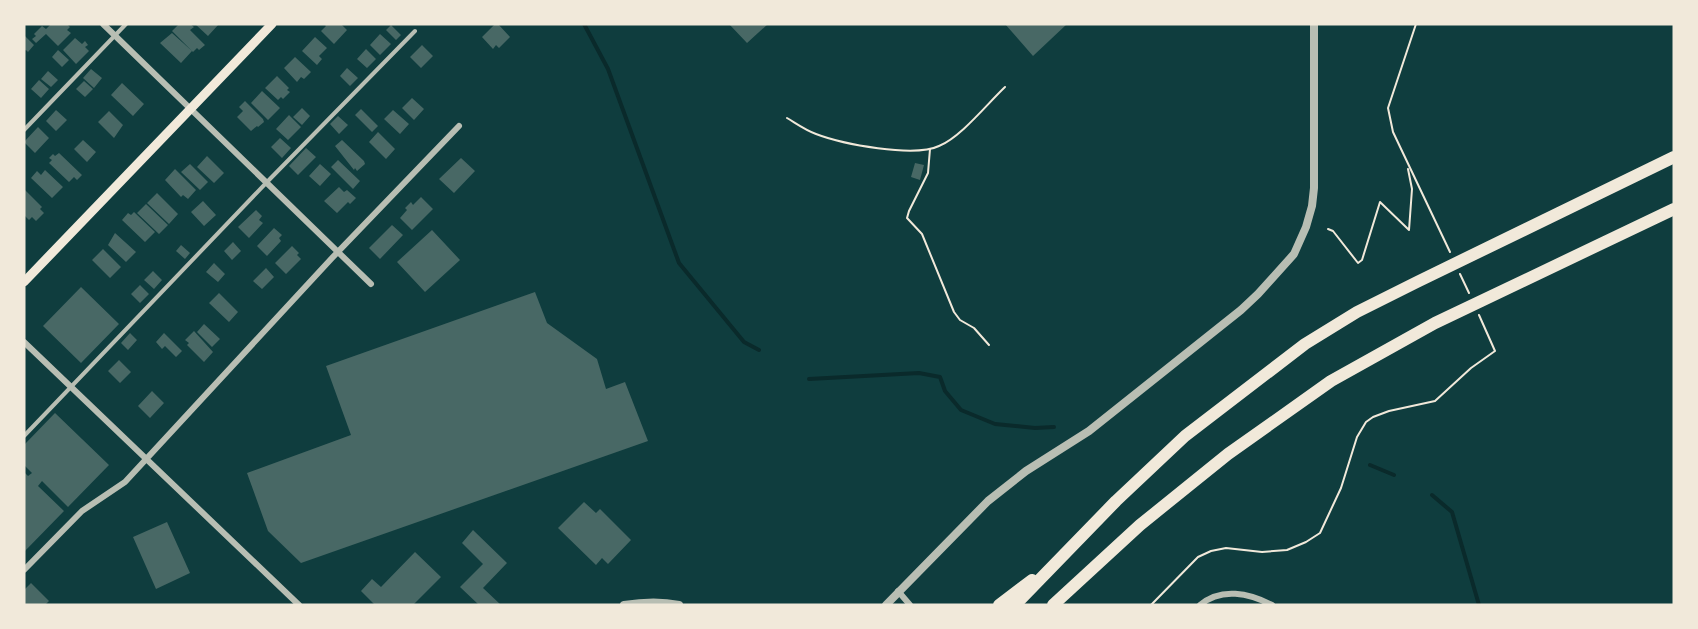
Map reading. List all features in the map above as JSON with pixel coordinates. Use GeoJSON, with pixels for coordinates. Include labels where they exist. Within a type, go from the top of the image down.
{"type":"FeatureCollection","features":[{"type":"Feature","properties":{"kind":"highway"},"geometry":{"type":"LineString","coordinates":[[1015,605],[1116,501],[1185,436],[1305,344],[1357,312],[1674,157]]}},
{"type":"Feature","properties":{"kind":"highway"},"geometry":{"type":"LineString","coordinates":[[1053,605],[1140,525],[1228,454],[1331,381],[1435,323],[1674,209]]}},
{"type":"Feature","properties":{"kind":"highway"},"geometry":{"type":"LineString","coordinates":[[999,605],[1055,564]]}},
{"type":"Feature","properties":{"kind":"main road"},"geometry":{"type":"LineString","coordinates":[[24,282],[272,24]]}},
{"type":"Feature","properties":{"kind":"street"},"geometry":{"type":"LineString","coordinates":[[104,24],[371,284]]}},
{"type":"Feature","properties":{"kind":"street"},"geometry":{"type":"LineString","coordinates":[[886,605],[988,501],[1026,471],[1089,431],[1242,310],[1286,265],[1299,244],[1312,206],[1314,188],[1314,24]]}},
{"type":"Feature","properties":{"kind":"street"},"geometry":{"type":"LineString","coordinates":[[24,570],[82,511],[125,482],[148,459],[339,251],[459,126]]}},
{"type":"Feature","properties":{"kind":"street"},"geometry":{"type":"LineString","coordinates":[[24,342],[299,605]]}},
{"type":"Feature","properties":{"kind":"street"},"geometry":{"type":"LineString","coordinates":[[898,591],[910,605]]}},
{"type":"Feature","properties":{"kind":"street"},"geometry":{"type":"LineString","coordinates":[[1200,605],[1207,599],[1227,593],[1245,595],[1272,605]]}},
{"type":"Feature","properties":{"kind":"street"},"geometry":{"type":"LineString","coordinates":[[624,605],[663,602],[676,605]]}},
{"type":"Feature","properties":{"kind":"lane"},"geometry":{"type":"LineString","coordinates":[[24,130],[126,24]]}},
{"type":"Feature","properties":{"kind":"lane"},"geometry":{"type":"LineString","coordinates":[[24,436],[267,182],[416,31]]}},
{"type":"Feature","properties":{"kind":"path"},"geometry":{"type":"LineString","coordinates":[[1416,24],[1388,108],[1393,132],[1427,204]]}},
{"type":"Feature","properties":{"kind":"path"},"geometry":{"type":"LineString","coordinates":[[787,118],[806,130],[840,141],[904,150],[930,149],[956,136],[1005,87]]}},
{"type":"Feature","properties":{"kind":"path"},"geometry":{"type":"LineString","coordinates":[[930,149],[928,172],[907,218],[922,234],[954,312],[960,320],[974,328],[989,345]]}},
{"type":"Feature","properties":{"kind":"path"},"geometry":{"type":"LineString","coordinates":[[1328,229],[1333,231],[1358,263],[1362,260],[1380,202],[1409,230],[1412,189],[1408,166]]}},
{"type":"Feature","properties":{"kind":"path"},"geometry":{"type":"LineString","coordinates":[[1151,605],[1198,557],[1211,551],[1226,548],[1262,552],[1287,550],[1320,533],[1341,488],[1361,428],[1373,417],[1381,414],[1435,401],[1475,365],[1495,351],[1488,334]]}},
{"type":"Feature","properties":{"kind":"building"},"geometry":{"type":"Polygon","coordinates":[[[51,24],[67,24],[70,27],[67,30],[71,33],[58,46],[46,34],[36,43],[32,39],[42,26],[46,29],[51,24]]]}},
{"type":"Feature","properties":{"kind":"building"},"geometry":{"type":"Polygon","coordinates":[[[179,24],[190,24],[194,27],[190,30],[205,45],[193,52],[172,31],[179,24]]]}},
{"type":"Feature","properties":{"kind":"building"},"geometry":{"type":"Polygon","coordinates":[[[195,24],[219,24],[208,36],[195,24]]]}},
{"type":"Feature","properties":{"kind":"building"},"geometry":{"type":"Polygon","coordinates":[[[324,24],[341,24],[347,30],[334,44],[321,31],[326,26],[324,24]]]}},
{"type":"Feature","properties":{"kind":"building"},"geometry":{"type":"Polygon","coordinates":[[[495,24],[498,24],[510,37],[499,48],[496,45],[493,49],[482,37],[495,24]]]}},
{"type":"Feature","properties":{"kind":"building"},"geometry":{"type":"Polygon","coordinates":[[[729,24],[768,24],[747,43],[729,24]]]}},
{"type":"Feature","properties":{"kind":"building"},"geometry":{"type":"Polygon","coordinates":[[[1005,24],[1067,24],[1033,56],[1005,24]]]}},
{"type":"Feature","properties":{"kind":"building"},"geometry":{"type":"Polygon","coordinates":[[[391,25],[401,35],[396,40],[386,30],[391,25]]]}},
{"type":"Feature","properties":{"kind":"building"},"geometry":{"type":"Polygon","coordinates":[[[172,33],[192,51],[181,63],[160,43],[172,33]]]}},
{"type":"Feature","properties":{"kind":"building"},"geometry":{"type":"Polygon","coordinates":[[[380,34],[391,44],[380,55],[370,45],[380,34]]]}},
{"type":"Feature","properties":{"kind":"building"},"geometry":{"type":"Polygon","coordinates":[[[24,35],[34,45],[28,52],[24,51],[24,35]]]}},
{"type":"Feature","properties":{"kind":"building"},"geometry":{"type":"Polygon","coordinates":[[[315,37],[327,48],[319,56],[322,59],[317,65],[302,51],[315,37]]]}},
{"type":"Feature","properties":{"kind":"building"},"geometry":{"type":"Polygon","coordinates":[[[75,38],[82,44],[85,41],[88,45],[85,47],[89,51],[76,64],[63,50],[75,38]]]}},
{"type":"Feature","properties":{"kind":"building"},"geometry":{"type":"Polygon","coordinates":[[[422,45],[433,56],[421,68],[410,57],[422,45]]]}},
{"type":"Feature","properties":{"kind":"building"},"geometry":{"type":"Polygon","coordinates":[[[366,49],[376,59],[367,68],[357,59],[366,49]]]}},
{"type":"Feature","properties":{"kind":"building"},"geometry":{"type":"Polygon","coordinates":[[[58,50],[69,60],[62,67],[52,57],[58,50]]]}},
{"type":"Feature","properties":{"kind":"building"},"geometry":{"type":"Polygon","coordinates":[[[295,57],[311,72],[297,82],[284,68],[295,57]]]}},
{"type":"Feature","properties":{"kind":"building"},"geometry":{"type":"Polygon","coordinates":[[[347,68],[358,78],[350,86],[340,76],[347,68]]]}},
{"type":"Feature","properties":{"kind":"building"},"geometry":{"type":"Polygon","coordinates":[[[91,69],[102,78],[94,88],[83,78],[91,69]]]}},
{"type":"Feature","properties":{"kind":"building"},"geometry":{"type":"Polygon","coordinates":[[[48,71],[58,80],[51,87],[41,79],[48,71]]]}},
{"type":"Feature","properties":{"kind":"building"},"geometry":{"type":"Polygon","coordinates":[[[277,76],[290,92],[283,99],[281,97],[278,100],[265,88],[277,76]]]}},
{"type":"Feature","properties":{"kind":"building"},"geometry":{"type":"Polygon","coordinates":[[[39,80],[49,89],[41,98],[31,89],[39,80]]]}},
{"type":"Feature","properties":{"kind":"building"},"geometry":{"type":"Polygon","coordinates":[[[84,81],[93,89],[85,97],[76,89],[84,81]]]}},
{"type":"Feature","properties":{"kind":"building"},"geometry":{"type":"Polygon","coordinates":[[[122,83],[144,104],[133,116],[111,95],[122,83]]]}},
{"type":"Feature","properties":{"kind":"building"},"geometry":{"type":"Polygon","coordinates":[[[262,91],[280,108],[268,120],[251,103],[262,91]]]}},
{"type":"Feature","properties":{"kind":"building"},"geometry":{"type":"Polygon","coordinates":[[[412,98],[424,109],[414,120],[402,108],[412,98]]]}},
{"type":"Feature","properties":{"kind":"building"},"geometry":{"type":"Polygon","coordinates":[[[245,101],[264,122],[251,131],[237,117],[243,111],[239,107],[245,101]]]}},
{"type":"Feature","properties":{"kind":"building"},"geometry":{"type":"Polygon","coordinates":[[[302,108],[310,116],[302,125],[293,117],[302,108]]]}},
{"type":"Feature","properties":{"kind":"building"},"geometry":{"type":"Polygon","coordinates":[[[361,109],[378,126],[372,132],[355,115],[361,109]]]}},
{"type":"Feature","properties":{"kind":"building"},"geometry":{"type":"Polygon","coordinates":[[[56,110],[67,120],[56,131],[46,121],[56,110]]]}},
{"type":"Feature","properties":{"kind":"building"},"geometry":{"type":"Polygon","coordinates":[[[393,110],[409,124],[400,134],[384,119],[393,110]]]}},
{"type":"Feature","properties":{"kind":"building"},"geometry":{"type":"Polygon","coordinates":[[[109,111],[123,125],[114,138],[98,122],[109,111]]]}},
{"type":"Feature","properties":{"kind":"building"},"geometry":{"type":"Polygon","coordinates":[[[289,115],[301,127],[288,140],[276,129],[289,115]]]}},
{"type":"Feature","properties":{"kind":"building"},"geometry":{"type":"Polygon","coordinates":[[[338,116],[348,125],[339,134],[330,124],[338,116]]]}},
{"type":"Feature","properties":{"kind":"building"},"geometry":{"type":"Polygon","coordinates":[[[38,127],[49,138],[35,153],[24,142],[38,127]]]}},
{"type":"Feature","properties":{"kind":"building"},"geometry":{"type":"Polygon","coordinates":[[[378,132],[395,149],[386,159],[369,142],[378,132]]]}},
{"type":"Feature","properties":{"kind":"building"},"geometry":{"type":"Polygon","coordinates":[[[280,138],[291,148],[282,158],[271,147],[280,138]]]}},
{"type":"Feature","properties":{"kind":"building"},"geometry":{"type":"Polygon","coordinates":[[[83,140],[96,152],[87,162],[74,149],[83,140]]]}},
{"type":"Feature","properties":{"kind":"building"},"geometry":{"type":"Polygon","coordinates":[[[342,140],[364,161],[365,164],[357,171],[335,146],[342,140]]]}},
{"type":"Feature","properties":{"kind":"building"},"geometry":{"type":"Polygon","coordinates":[[[306,148],[316,157],[298,175],[289,166],[306,148]]]}},
{"type":"Feature","properties":{"kind":"building"},"geometry":{"type":"Polygon","coordinates":[[[59,153],[82,175],[77,180],[74,177],[69,182],[49,163],[52,160],[49,158],[53,154],[55,156],[59,153]]]}},
{"type":"Feature","properties":{"kind":"building"},"geometry":{"type":"Polygon","coordinates":[[[207,156],[224,173],[214,183],[197,167],[207,156]]]}},
{"type":"Feature","properties":{"kind":"building"},"geometry":{"type":"Polygon","coordinates":[[[461,158],[475,171],[454,193],[439,179],[461,158]]]}},
{"type":"Feature","properties":{"kind":"building"},"geometry":{"type":"Polygon","coordinates":[[[338,160],[360,181],[353,189],[331,167],[338,160]]]}},
{"type":"Feature","properties":{"kind":"building"},"geometry":{"type":"Polygon","coordinates":[[[915,163],[924,165],[920,180],[911,177],[915,163]]]}},
{"type":"Feature","properties":{"kind":"building"},"geometry":{"type":"Polygon","coordinates":[[[190,164],[208,182],[200,190],[181,172],[190,164]]]}},
{"type":"Feature","properties":{"kind":"building"},"geometry":{"type":"Polygon","coordinates":[[[320,164],[331,174],[320,186],[309,176],[320,164]]]}},
{"type":"Feature","properties":{"kind":"building"},"geometry":{"type":"Polygon","coordinates":[[[175,169],[196,190],[188,199],[183,195],[181,197],[165,180],[175,169]]]}},
{"type":"Feature","properties":{"kind":"building"},"geometry":{"type":"Polygon","coordinates":[[[45,170],[63,187],[52,198],[31,178],[37,171],[41,175],[45,170]]]}},
{"type":"Feature","properties":{"kind":"building"},"geometry":{"type":"Polygon","coordinates":[[[339,187],[344,192],[347,190],[356,198],[350,204],[348,202],[337,213],[324,201],[339,187]]]}},
{"type":"Feature","properties":{"kind":"building"},"geometry":{"type":"Polygon","coordinates":[[[24,189],[42,207],[40,209],[44,213],[36,221],[32,217],[29,220],[24,215],[24,189]]]}},
{"type":"Feature","properties":{"kind":"building"},"geometry":{"type":"Polygon","coordinates":[[[157,193],[178,214],[169,224],[147,203],[157,193]]]}},
{"type":"Feature","properties":{"kind":"building"},"geometry":{"type":"Polygon","coordinates":[[[421,197],[433,209],[412,230],[400,218],[411,202],[413,205],[421,197]]]}},
{"type":"Feature","properties":{"kind":"building"},"geometry":{"type":"Polygon","coordinates":[[[203,201],[216,215],[204,226],[191,212],[203,201]]]}},
{"type":"Feature","properties":{"kind":"building"},"geometry":{"type":"Polygon","coordinates":[[[146,204],[168,225],[159,234],[137,213],[146,204]]]}},
{"type":"Feature","properties":{"kind":"building"},"geometry":{"type":"Polygon","coordinates":[[[256,210],[262,216],[259,220],[263,223],[249,238],[238,227],[256,210]]]}},
{"type":"Feature","properties":{"kind":"building"},"geometry":{"type":"Polygon","coordinates":[[[134,212],[155,232],[145,242],[122,220],[128,213],[131,215],[134,212]]]}},
{"type":"Feature","properties":{"kind":"building"},"geometry":{"type":"Polygon","coordinates":[[[392,225],[403,235],[380,259],[369,248],[392,225]]]}},
{"type":"Feature","properties":{"kind":"building"},"geometry":{"type":"Polygon","coordinates":[[[274,228],[282,235],[279,238],[281,241],[267,256],[257,246],[274,228]]]}},
{"type":"Feature","properties":{"kind":"building"},"geometry":{"type":"Polygon","coordinates":[[[432,230],[460,260],[425,292],[397,262],[432,230]]]}},
{"type":"Feature","properties":{"kind":"building"},"geometry":{"type":"Polygon","coordinates":[[[115,233],[136,252],[126,262],[108,245],[115,233]]]}},
{"type":"Feature","properties":{"kind":"building"},"geometry":{"type":"Polygon","coordinates":[[[233,242],[241,251],[232,260],[224,251],[233,242]]]}},
{"type":"Feature","properties":{"kind":"building"},"geometry":{"type":"Polygon","coordinates":[[[181,245],[190,253],[185,259],[176,251],[181,245]]]}},
{"type":"Feature","properties":{"kind":"building"},"geometry":{"type":"Polygon","coordinates":[[[292,246],[301,259],[286,274],[275,263],[292,246]]]}},
{"type":"Feature","properties":{"kind":"building"},"geometry":{"type":"Polygon","coordinates":[[[103,249],[121,267],[110,278],[92,260],[103,249]]]}},
{"type":"Feature","properties":{"kind":"building"},"geometry":{"type":"Polygon","coordinates":[[[214,263],[225,274],[218,282],[206,272],[214,263]]]}},
{"type":"Feature","properties":{"kind":"building"},"geometry":{"type":"Polygon","coordinates":[[[266,268],[274,277],[262,289],[253,281],[266,268]]]}},
{"type":"Feature","properties":{"kind":"building"},"geometry":{"type":"Polygon","coordinates":[[[153,271],[162,280],[154,289],[144,280],[153,271]]]}},
{"type":"Feature","properties":{"kind":"building"},"geometry":{"type":"Polygon","coordinates":[[[140,285],[149,294],[140,303],[131,294],[140,285]]]}},
{"type":"Feature","properties":{"kind":"building"},"geometry":{"type":"Polygon","coordinates":[[[81,287],[119,324],[81,363],[43,326],[81,287]]]}},
{"type":"Feature","properties":{"kind":"building"},"geometry":{"type":"Polygon","coordinates":[[[535,292],[547,323],[597,359],[606,389],[625,382],[648,441],[301,563],[268,531],[247,473],[351,435],[326,366],[535,292]]]}},
{"type":"Feature","properties":{"kind":"building"},"geometry":{"type":"Polygon","coordinates":[[[219,293],[238,312],[229,322],[209,303],[219,293]]]}},
{"type":"Feature","properties":{"kind":"building"},"geometry":{"type":"Polygon","coordinates":[[[204,324],[220,339],[212,347],[197,332],[204,324]]]}},
{"type":"Feature","properties":{"kind":"building"},"geometry":{"type":"Polygon","coordinates":[[[194,331],[213,352],[204,362],[185,340],[194,331]]]}},
{"type":"Feature","properties":{"kind":"building"},"geometry":{"type":"Polygon","coordinates":[[[130,333],[137,340],[128,350],[121,343],[130,333]]]}},
{"type":"Feature","properties":{"kind":"building"},"geometry":{"type":"Polygon","coordinates":[[[164,333],[182,351],[176,357],[165,346],[162,349],[156,342],[164,333]]]}},
{"type":"Feature","properties":{"kind":"building"},"geometry":{"type":"Polygon","coordinates":[[[119,360],[131,372],[120,383],[108,371],[119,360]]]}},
{"type":"Feature","properties":{"kind":"building"},"geometry":{"type":"Polygon","coordinates":[[[152,391],[164,403],[150,418],[138,406],[152,391]]]}},
{"type":"Feature","properties":{"kind":"building"},"geometry":{"type":"Polygon","coordinates":[[[55,413],[109,465],[68,507],[42,481],[38,486],[64,511],[24,552],[24,472],[28,476],[32,473],[24,465],[24,445],[55,413]]]}},
{"type":"Feature","properties":{"kind":"building"},"geometry":{"type":"Polygon","coordinates":[[[584,502],[596,513],[600,509],[631,540],[608,564],[602,558],[596,565],[558,528],[584,502]]]}},
{"type":"Feature","properties":{"kind":"building"},"geometry":{"type":"Polygon","coordinates":[[[167,522],[190,573],[156,589],[133,537],[167,522]]]}},
{"type":"Feature","properties":{"kind":"building"},"geometry":{"type":"Polygon","coordinates":[[[473,530],[507,563],[483,588],[501,605],[479,605],[460,587],[483,564],[462,543],[473,530]]]}},
{"type":"Feature","properties":{"kind":"building"},"geometry":{"type":"Polygon","coordinates":[[[415,552],[441,577],[413,605],[375,605],[361,591],[372,579],[381,587],[415,552]]]}},
{"type":"Feature","properties":{"kind":"building"},"geometry":{"type":"Polygon","coordinates":[[[31,583],[49,601],[45,605],[24,605],[24,590],[31,583]]]}},
{"type":"Feature","properties":{"kind":"waterway"},"geometry":{"type":"LineString","coordinates":[[584,24],[608,69],[679,263],[744,342],[759,350]]}},
{"type":"Feature","properties":{"kind":"waterway"},"geometry":{"type":"LineString","coordinates":[[809,379],[919,373],[940,377],[945,391],[961,410],[995,424],[1035,428],[1054,427]]}},
{"type":"Feature","properties":{"kind":"waterway"},"geometry":{"type":"LineString","coordinates":[[1370,465],[1394,475]]}},
{"type":"Feature","properties":{"kind":"waterway"},"geometry":{"type":"LineString","coordinates":[[1432,495],[1452,512],[1479,605]]}}]}
